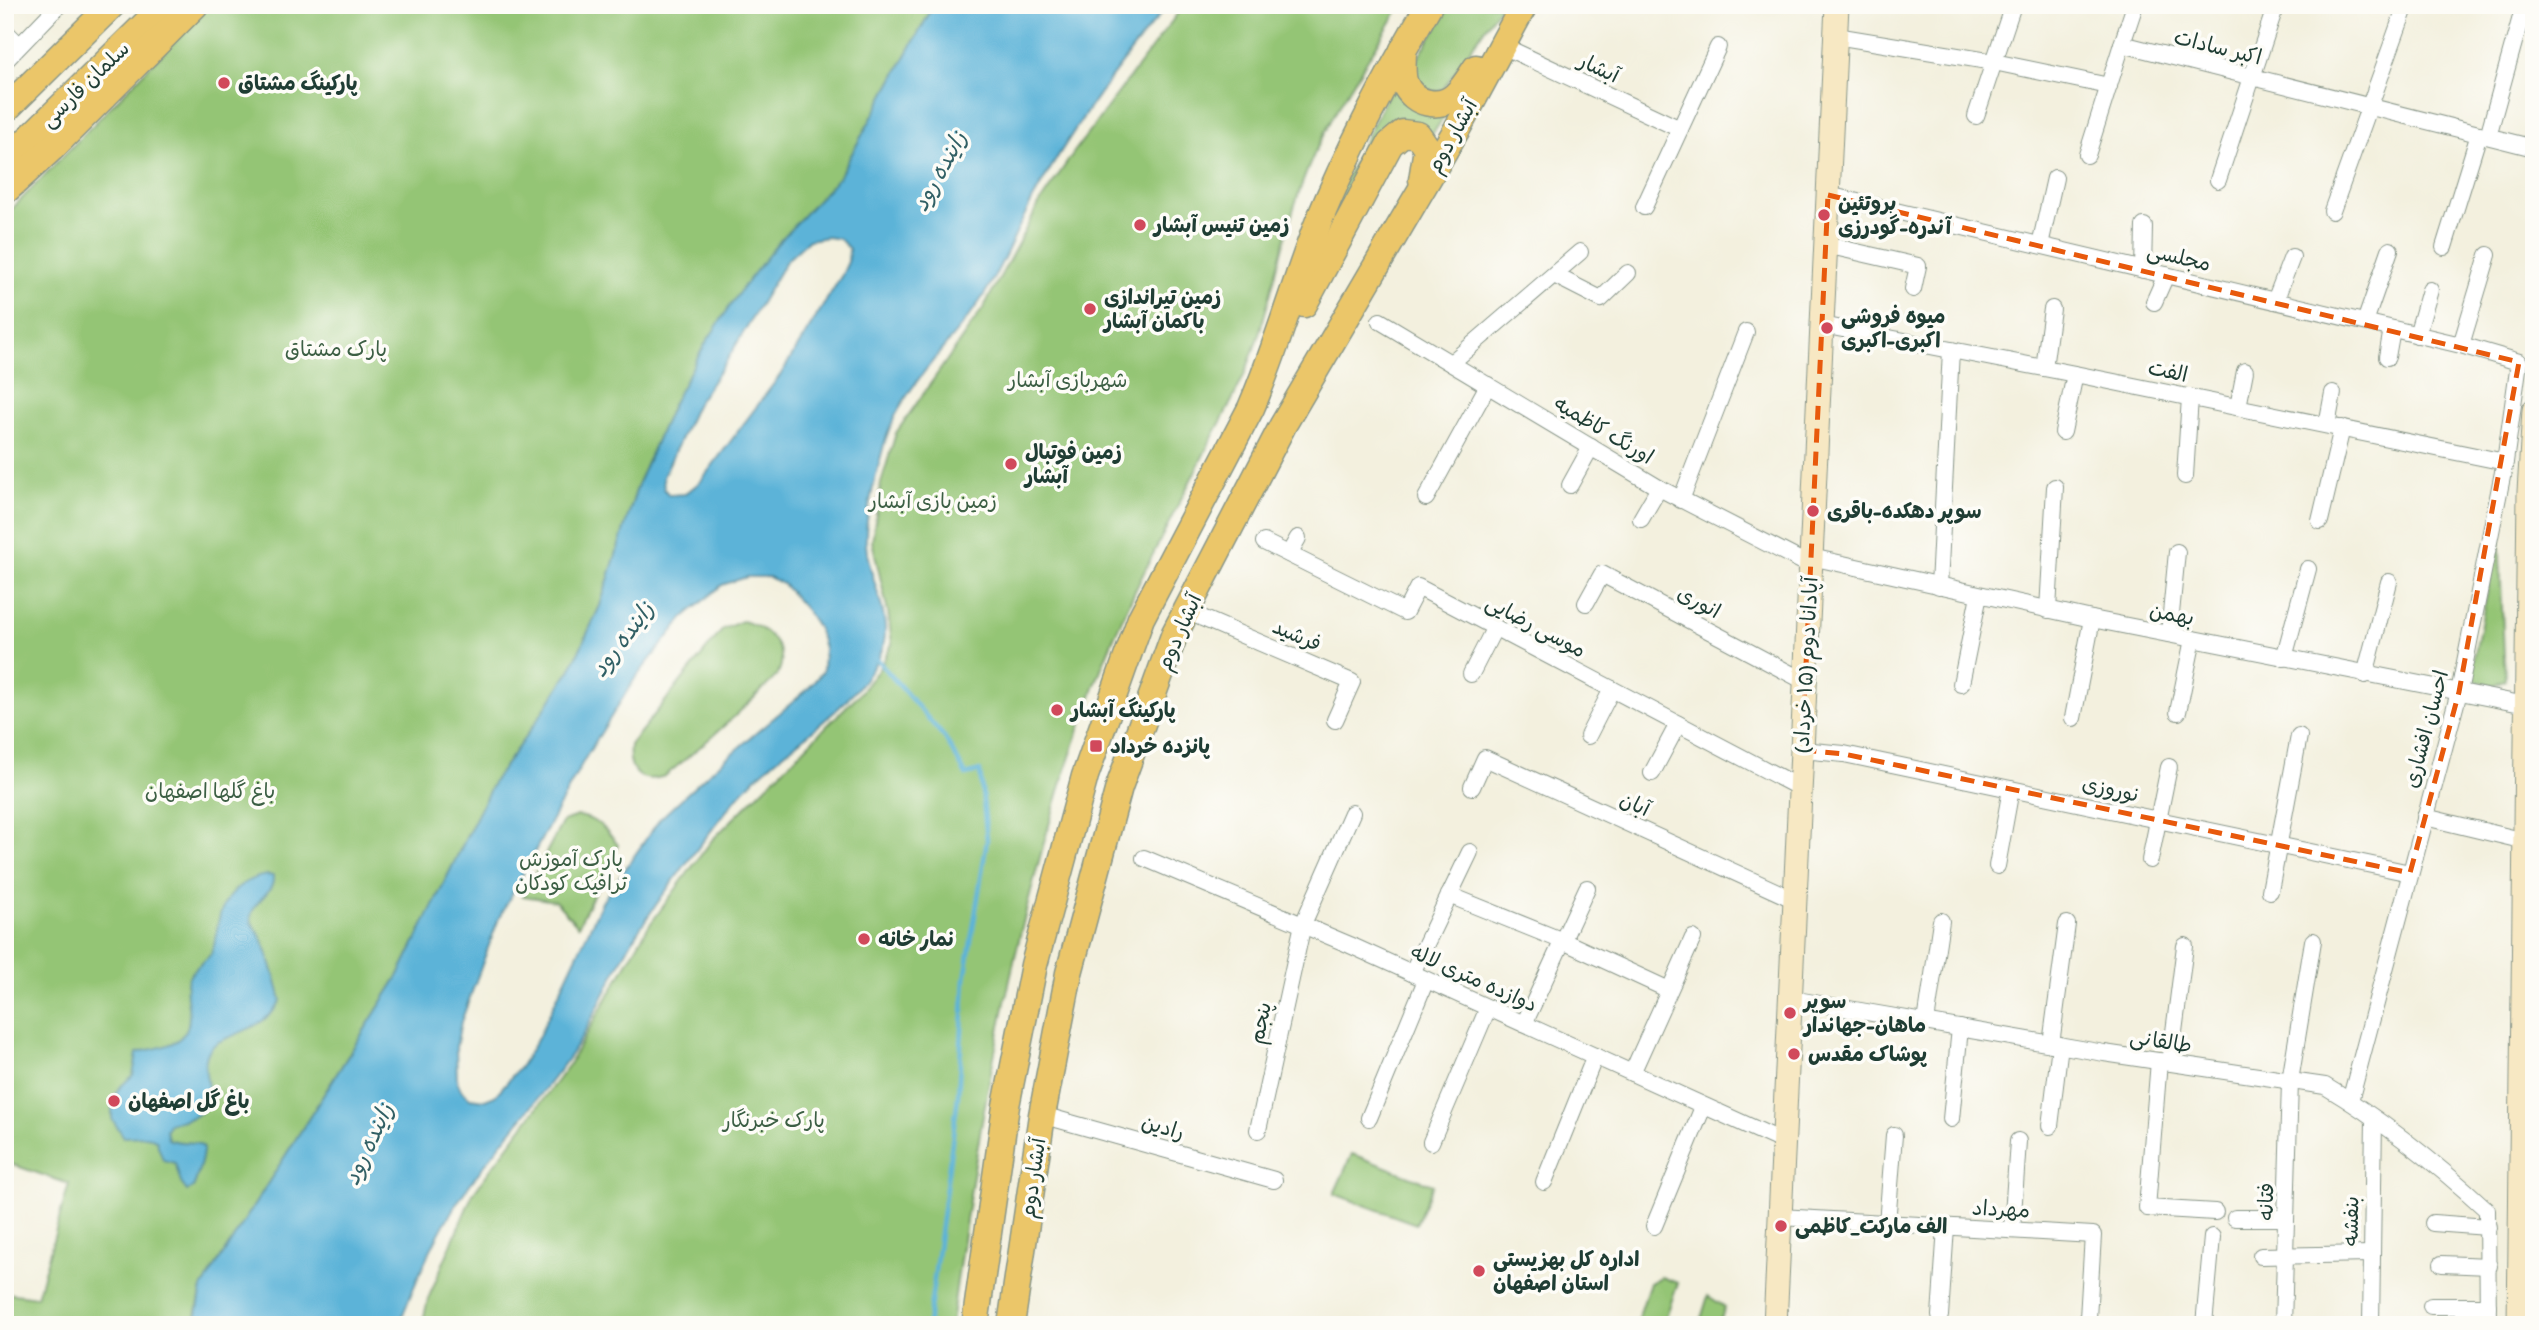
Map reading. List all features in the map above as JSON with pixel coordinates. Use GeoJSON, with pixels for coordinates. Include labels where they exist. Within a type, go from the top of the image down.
{"type":"FeatureCollection","features":[{"type":"Feature","properties":{"kind":"main road","name":"سلمان فارسی"},"geometry":{"type":"LineString","coordinates":[[5,162],[165,5]]}},
{"type":"Feature","properties":{"kind":"main road"},"geometry":{"type":"LineString","coordinates":[[5,191],[52,148],[195,5]]}},
{"type":"Feature","properties":{"kind":"main road","name":"آبشار دوم"},"geometry":{"type":"LineString","coordinates":[[975,1325],[1006,1106],[1034,965],[1085,776],[1142,618],[1266,374],[1318,223],[1362,127],[1429,5]]}},
{"type":"Feature","properties":{"kind":"main road","name":"آپادانا دوم (۱۵ خرداد)"},"geometry":{"type":"LineString","coordinates":[[1775,1325],[1837,5]]}},
{"type":"Feature","properties":{"kind":"main road","name":"سلمان فارسی"},"geometry":{"type":"LineString","coordinates":[[5,110],[106,7]]}},
{"type":"Feature","properties":{"kind":"main road"},"geometry":{"type":"LineString","coordinates":[[1403,49],[1403,82],[1412,96],[1425,103],[1441,103],[1455,96],[1519,12]]}},
{"type":"Feature","properties":{"kind":"main road","name":"آبشار دوم"},"geometry":{"type":"LineString","coordinates":[[1012,1325],[1042,1115],[1069,973],[1119,787],[1175,633],[1283,425],[1457,129],[1519,12]]}},
{"type":"Feature","properties":{"kind":"main road"},"geometry":{"type":"LineString","coordinates":[[1266,374],[1390,144],[1403,133],[1418,135],[1427,148],[1420,192]]}},
{"type":"Feature","properties":{"kind":"main road"},"geometry":{"type":"LineString","coordinates":[[2520,1322],[2525,841],[2530,706],[2529,492],[2534,410]]}},
{"type":"Feature","properties":{"kind":"street"},"geometry":{"type":"LineString","coordinates":[[5,61],[59,5]]}},
{"type":"Feature","properties":{"kind":"street"},"geometry":{"type":"LineString","coordinates":[[1976,116],[2013,5]]}},
{"type":"Feature","properties":{"kind":"street"},"geometry":{"type":"LineString","coordinates":[[2087,155],[2135,5]]}},
{"type":"Feature","properties":{"kind":"street"},"geometry":{"type":"LineString","coordinates":[[2218,180],[2276,5]]}},
{"type":"Feature","properties":{"kind":"street"},"geometry":{"type":"LineString","coordinates":[[2332,211],[2406,5]]}},
{"type":"Feature","properties":{"kind":"street"},"geometry":{"type":"LineString","coordinates":[[2444,247],[2524,6]]}},
{"type":"Feature","properties":{"kind":"street"},"geometry":{"type":"LineString","coordinates":[[5,31],[19,45]]}},
{"type":"Feature","properties":{"kind":"street"},"geometry":{"type":"LineString","coordinates":[[1836,36],[1994,62],[2109,86]]}},
{"type":"Feature","properties":{"kind":"street","name":"اکبر سادات"},"geometry":{"type":"LineString","coordinates":[[2122,44],[2534,148]]}},
{"type":"Feature","properties":{"kind":"street","name":"آبشار"},"geometry":{"type":"LineString","coordinates":[[1501,45],[1680,129]]}},
{"type":"Feature","properties":{"kind":"street"},"geometry":{"type":"LineString","coordinates":[[1644,207],[1718,47]]}},
{"type":"Feature","properties":{"kind":"street"},"geometry":{"type":"LineString","coordinates":[[2040,245],[2055,178]]}},
{"type":"Feature","properties":{"kind":"street","name":"مجلسی"},"geometry":{"type":"LineString","coordinates":[[1828,195],[2461,345],[2519,362]]}},
{"type":"Feature","properties":{"kind":"street"},"geometry":{"type":"LineString","coordinates":[[2143,270],[2144,226]]}},
{"type":"Feature","properties":{"kind":"street"},"geometry":{"type":"LineString","coordinates":[[1826,245],[1918,266],[1913,289]]}},
{"type":"Feature","properties":{"kind":"street"},"geometry":{"type":"LineString","coordinates":[[2365,323],[2390,250]]}},
{"type":"Feature","properties":{"kind":"street"},"geometry":{"type":"LineString","coordinates":[[1451,363],[1580,252]]}},
{"type":"Feature","properties":{"kind":"street"},"geometry":{"type":"LineString","coordinates":[[2461,345],[2488,255]]}},
{"type":"Feature","properties":{"kind":"street"},"geometry":{"type":"LineString","coordinates":[[2275,301],[2292,257]]}},
{"type":"Feature","properties":{"kind":"street"},"geometry":{"type":"LineString","coordinates":[[1554,275],[1601,299],[1628,273]]}},
{"type":"Feature","properties":{"kind":"street"},"geometry":{"type":"LineString","coordinates":[[2154,302],[2166,275]]}},
{"type":"Feature","properties":{"kind":"street"},"geometry":{"type":"LineString","coordinates":[[2417,335],[2430,290]]}},
{"type":"Feature","properties":{"kind":"street"},"geometry":{"type":"LineString","coordinates":[[2044,368],[2052,309]]}},
{"type":"Feature","properties":{"kind":"street","name":"اورنگ کاظمیه"},"geometry":{"type":"LineString","coordinates":[[1380,321],[1659,488],[1811,561]]}},
{"type":"Feature","properties":{"kind":"street","name":"الفت"},"geometry":{"type":"LineString","coordinates":[[1822,325],[2505,462]]}},
{"type":"Feature","properties":{"kind":"street"},"geometry":{"type":"LineString","coordinates":[[2387,357],[2392,329]]}},
{"type":"Feature","properties":{"kind":"street"},"geometry":{"type":"LineString","coordinates":[[1681,500],[1746,332]]}},
{"type":"Feature","properties":{"kind":"street"},"geometry":{"type":"LineString","coordinates":[[1939,586],[1951,350]]}},
{"type":"Feature","properties":{"kind":"street","name":"احسان افشاری"},"geometry":{"type":"LineString","coordinates":[[2350,1101],[2459,692],[2505,462],[2519,362]]}},
{"type":"Feature","properties":{"kind":"street"},"geometry":{"type":"LineString","coordinates":[[2238,407],[2245,371]]}},
{"type":"Feature","properties":{"kind":"street"},"geometry":{"type":"LineString","coordinates":[[2063,432],[2075,374]]}},
{"type":"Feature","properties":{"kind":"street"},"geometry":{"type":"LineString","coordinates":[[1426,498],[1488,385]]}},
{"type":"Feature","properties":{"kind":"street"},"geometry":{"type":"LineString","coordinates":[[2320,521],[2334,427],[2333,393]]}},
{"type":"Feature","properties":{"kind":"street"},"geometry":{"type":"LineString","coordinates":[[2185,476],[2190,397]]}},
{"type":"Feature","properties":{"kind":"street"},"geometry":{"type":"LineString","coordinates":[[1570,485],[1591,447]]}},
{"type":"Feature","properties":{"kind":"street"},"geometry":{"type":"LineString","coordinates":[[2048,610],[2055,487]]}},
{"type":"Feature","properties":{"kind":"street"},"geometry":{"type":"LineString","coordinates":[[1641,519],[1659,488]]}},
{"type":"Feature","properties":{"kind":"street"},"geometry":{"type":"LineString","coordinates":[[1289,554],[1298,538]]}},
{"type":"Feature","properties":{"kind":"street","name":"موسی رضایی"},"geometry":{"type":"LineString","coordinates":[[1264,542],[1405,612],[1418,587],[1800,788]]}},
{"type":"Feature","properties":{"kind":"street"},"geometry":{"type":"LineString","coordinates":[[2169,634],[2177,552]]}},
{"type":"Feature","properties":{"kind":"street","name":"بهمن"},"geometry":{"type":"LineString","coordinates":[[1811,561],[2365,675],[2530,706]]}},
{"type":"Feature","properties":{"kind":"street"},"geometry":{"type":"LineString","coordinates":[[2284,658],[2308,569]]}},
{"type":"Feature","properties":{"kind":"street","name":"انوری"},"geometry":{"type":"LineString","coordinates":[[1586,603],[1602,574],[1806,682]]}},
{"type":"Feature","properties":{"kind":"street"},"geometry":{"type":"LineString","coordinates":[[2365,675],[2389,582]]}},
{"type":"Feature","properties":{"kind":"street"},"geometry":{"type":"LineString","coordinates":[[1961,684],[1979,594]]}},
{"type":"Feature","properties":{"kind":"street","name":"فرشید"},"geometry":{"type":"LineString","coordinates":[[1186,611],[1352,682],[1335,720]]}},
{"type":"Feature","properties":{"kind":"street"},"geometry":{"type":"LineString","coordinates":[[2073,718],[2092,619]]}},
{"type":"Feature","properties":{"kind":"street"},"geometry":{"type":"LineString","coordinates":[[1471,674],[1494,627]]}},
{"type":"Feature","properties":{"kind":"street"},"geometry":{"type":"LineString","coordinates":[[2178,712],[2193,639]]}},
{"type":"Feature","properties":{"kind":"street"},"geometry":{"type":"LineString","coordinates":[[1588,736],[1612,689]]}},
{"type":"Feature","properties":{"kind":"street"},"geometry":{"type":"LineString","coordinates":[[1651,773],[1678,724]]}},
{"type":"Feature","properties":{"kind":"street"},"geometry":{"type":"LineString","coordinates":[[2270,891],[2299,736]]}},
{"type":"Feature","properties":{"kind":"street","name":"نوروزی"},"geometry":{"type":"LineString","coordinates":[[1802,750],[1844,754],[2410,873]]}},
{"type":"Feature","properties":{"kind":"street","name":"آبان"},"geometry":{"type":"LineString","coordinates":[[1472,787],[1485,758],[1795,900]]}},
{"type":"Feature","properties":{"kind":"street"},"geometry":{"type":"LineString","coordinates":[[2150,860],[2169,767]]}},
{"type":"Feature","properties":{"kind":"street"},"geometry":{"type":"LineString","coordinates":[[1997,866],[2011,789]]}},
{"type":"Feature","properties":{"kind":"street","name":"پنجم"},"geometry":{"type":"LineString","coordinates":[[1258,1130],[1303,924],[1352,813]]}},
{"type":"Feature","properties":{"kind":"street"},"geometry":{"type":"LineString","coordinates":[[2425,817],[2525,841]]}},
{"type":"Feature","properties":{"kind":"street"},"geometry":{"type":"LineString","coordinates":[[1369,1118],[1449,895],[1470,852]]}},
{"type":"Feature","properties":{"kind":"street","name":"دوازده متری لاله"},"geometry":{"type":"LineString","coordinates":[[1144,858],[1303,924],[1784,1142]]}},
{"type":"Feature","properties":{"kind":"street"},"geometry":{"type":"LineString","coordinates":[[1524,1024],[1587,888]]}},
{"type":"Feature","properties":{"kind":"street"},"geometry":{"type":"LineString","coordinates":[[1449,895],[1563,941],[1669,990]]}},
{"type":"Feature","properties":{"kind":"street"},"geometry":{"type":"LineString","coordinates":[[1926,1022],[1941,921]]}},
{"type":"Feature","properties":{"kind":"street"},"geometry":{"type":"LineString","coordinates":[[2050,1126],[2067,924]]}},
{"type":"Feature","properties":{"kind":"street"},"geometry":{"type":"LineString","coordinates":[[1632,1073],[1693,937]]}},
{"type":"Feature","properties":{"kind":"street","name":"فتانه"},"geometry":{"type":"LineString","coordinates":[[2283,1325],[2290,1081],[2313,941]]}},
{"type":"Feature","properties":{"kind":"street"},"geometry":{"type":"LineString","coordinates":[[2186,946],[2165,1062],[2147,1208],[2214,1212]]}},
{"type":"Feature","properties":{"kind":"street","name":"طالقانی"},"geometry":{"type":"LineString","coordinates":[[1791,999],[2325,1086],[2437,1164],[2487,1219]]}},
{"type":"Feature","properties":{"kind":"street"},"geometry":{"type":"LineString","coordinates":[[1431,1142],[1488,1008]]}},
{"type":"Feature","properties":{"kind":"street"},"geometry":{"type":"LineString","coordinates":[[1951,1119],[1960,1028]]}},
{"type":"Feature","properties":{"kind":"street"},"geometry":{"type":"LineString","coordinates":[[1544,1182],[1595,1056]]}},
{"type":"Feature","properties":{"kind":"street"},"geometry":{"type":"LineString","coordinates":[[1654,1226],[1703,1107]]}},
{"type":"Feature","properties":{"kind":"street","name":"رادین"},"geometry":{"type":"LineString","coordinates":[[1042,1115],[1274,1180]]}},
{"type":"Feature","properties":{"kind":"street","name":"بنفشه"},"geometry":{"type":"LineString","coordinates":[[2371,1325],[2374,1118]]}},
{"type":"Feature","properties":{"kind":"street"},"geometry":{"type":"LineString","coordinates":[[1887,1224],[1894,1135]]}},
{"type":"Feature","properties":{"kind":"street"},"geometry":{"type":"LineString","coordinates":[[2012,1230],[2018,1141]]}},
{"type":"Feature","properties":{"kind":"street","name":"مهرداد"},"geometry":{"type":"LineString","coordinates":[[1780,1217],[2094,1235],[2088,1318]]}},
{"type":"Feature","properties":{"kind":"street"},"geometry":{"type":"LineString","coordinates":[[2235,1218],[2286,1218]]}},
{"type":"Feature","properties":{"kind":"street"},"geometry":{"type":"LineString","coordinates":[[2433,1223],[2487,1219],[2488,1325]]}},
{"type":"Feature","properties":{"kind":"street"},"geometry":{"type":"LineString","coordinates":[[1940,1316],[1946,1227]]}},
{"type":"Feature","properties":{"kind":"street"},"geometry":{"type":"LineString","coordinates":[[2204,1325],[2212,1237]]}},
{"type":"Feature","properties":{"kind":"street"},"geometry":{"type":"LineString","coordinates":[[2261,1256],[2372,1254]]}},
{"type":"Feature","properties":{"kind":"street"},"geometry":{"type":"LineString","coordinates":[[2442,1264],[2489,1266]]}},
{"type":"Feature","properties":{"kind":"street"},"geometry":{"type":"LineString","coordinates":[[2431,1306],[2488,1306]]}},
{"type":"Feature","properties":{"kind":"highlighted area"},"geometry":{"type":"Polygon","coordinates":[[[1828,195],[2519,362],[2459,692],[2410,873],[1844,754],[1802,750],[1828,195]]]}},
{"type":"Feature","properties":{"kind":"green space","name":"پارک مشتاق"},"geometry":{"type":"Polygon","coordinates":[[[209,5],[934,5],[839,177],[778,243],[674,401],[639,481],[600,606],[571,669],[494,781],[399,975],[202,1288],[194,1325],[5,1325],[5,1293],[37,1297],[69,1184],[5,1162],[5,216],[209,5]]]}},
{"type":"Feature","properties":{"kind":"green space","name":"پارک خبرنگار"},"geometry":{"type":"Polygon","coordinates":[[[1184,5],[1401,5],[1334,114],[1311,160],[1294,207],[1254,350],[1245,373],[1120,623],[1068,762],[1024,920],[1005,1000],[975,1163],[951,1325],[422,1325],[428,1299],[473,1193],[568,1066],[648,927],[712,840],[859,694],[879,669],[892,644],[888,612],[872,541],[881,483],[896,433],[984,307],[1039,204],[1074,152],[1184,5]]]}},
{"type":"Feature","properties":{"kind":"green space"},"geometry":{"type":"Polygon","coordinates":[[[1450,5],[1501,5],[1443,89],[1435,92],[1414,83],[1416,61],[1450,5]]]}},
{"type":"Feature","properties":{"kind":"green space"},"geometry":{"type":"Polygon","coordinates":[[[1394,82],[1451,108],[1430,137],[1410,122],[1313,276],[1335,200],[1394,82]]]}},
{"type":"Feature","properties":{"kind":"green space"},"geometry":{"type":"Polygon","coordinates":[[[2499,534],[2505,680],[2494,686],[2470,678],[2499,534]]]}},
{"type":"Feature","properties":{"kind":"green space"},"geometry":{"type":"Polygon","coordinates":[[[742,621],[759,627],[773,640],[781,656],[777,675],[722,728],[665,776],[648,779],[637,774],[631,762],[630,745],[723,629],[742,621]]]}},
{"type":"Feature","properties":{"kind":"green space","name":"پارک آموزش ترافیک کودکان"},"geometry":{"type":"Polygon","coordinates":[[[577,816],[600,825],[618,845],[578,926],[555,901],[523,896],[563,821],[577,816]]]}},
{"type":"Feature","properties":{"kind":"green space"},"geometry":{"type":"Polygon","coordinates":[[[1352,1154],[1433,1185],[1416,1224],[1334,1194],[1352,1154]]]}},
{"type":"Feature","properties":{"kind":"green space"},"geometry":{"type":"Polygon","coordinates":[[[1661,1277],[1678,1283],[1663,1325],[1636,1325],[1650,1283],[1661,1277]]]}},
{"type":"Feature","properties":{"kind":"green space"},"geometry":{"type":"Polygon","coordinates":[[[1708,1296],[1725,1307],[1719,1325],[1699,1325],[1708,1296]]]}},
{"type":"Feature","properties":{"kind":"water","name":"زاینده رود"},"geometry":{"type":"Polygon","coordinates":[[[934,5],[1168,5],[1079,123],[1033,199],[982,298],[915,384],[893,421],[875,478],[866,530],[868,556],[884,615],[884,643],[879,657],[865,679],[830,716],[751,782],[662,896],[630,944],[587,1028],[567,1060],[486,1162],[451,1212],[426,1259],[399,1325],[195,1325],[202,1288],[399,975],[494,781],[571,669],[600,606],[639,481],[674,401],[705,344],[740,291],[778,243],[839,177],[934,5]],[[827,237],[809,240],[786,261],[727,360],[696,405],[663,477],[664,489],[669,495],[685,494],[700,482],[781,374],[842,275],[848,262],[849,249],[840,239],[827,237]],[[747,577],[722,585],[684,617],[634,680],[584,760],[499,918],[461,1022],[456,1047],[457,1081],[461,1090],[470,1098],[485,1100],[495,1096],[521,1066],[538,1038],[602,902],[660,819],[710,772],[808,689],[823,671],[824,648],[818,628],[806,610],[783,584],[769,577],[747,577]]]}},
{"type":"Feature","properties":{"kind":"water"},"geometry":{"type":"Polygon","coordinates":[[[268,875],[273,876],[273,882],[252,912],[251,921],[267,952],[281,1000],[259,1023],[211,1048],[205,1065],[208,1093],[203,1110],[195,1116],[169,1124],[166,1130],[168,1139],[196,1143],[203,1147],[196,1181],[192,1189],[187,1191],[181,1183],[175,1163],[163,1160],[156,1140],[147,1136],[124,1137],[112,1119],[112,1101],[119,1088],[133,1075],[137,1053],[172,1043],[182,1036],[189,1018],[186,991],[188,979],[212,951],[224,905],[242,885],[268,875]]]}},
{"type":"Feature","properties":{"kind":"waterway"},"geometry":{"type":"LineString","coordinates":[[874,656],[945,738],[966,775],[980,771],[987,840],[965,979],[958,1096],[928,1325]]}},
{"type":"Feature","properties":{"kind":"place","name":"پارکینگ مشتاق"},"geometry":{"type":"Point","coordinates":[224,83]}},
{"type":"Feature","properties":{"kind":"place","name":"پروتئین آندره-گودرزی"},"geometry":{"type":"Point","coordinates":[1824,215]}},
{"type":"Feature","properties":{"kind":"place","name":"زمین تنیس آبشار"},"geometry":{"type":"Point","coordinates":[1140,225]}},
{"type":"Feature","properties":{"kind":"place","name":"زمین تیراندازی باکمان آبشار"},"geometry":{"type":"Point","coordinates":[1090,309]}},
{"type":"Feature","properties":{"kind":"place","name":"میوه فروشی اکبری-اکبری"},"geometry":{"type":"Point","coordinates":[1827,328]}},
{"type":"Feature","properties":{"kind":"place","name":"زمین فوتبال آبشار"},"geometry":{"type":"Point","coordinates":[1011,464]}},
{"type":"Feature","properties":{"kind":"place","name":"سوپر دهکده-باقری"},"geometry":{"type":"Point","coordinates":[1813,511]}},
{"type":"Feature","properties":{"kind":"place","name":"پارکینگ آبشار"},"geometry":{"type":"Point","coordinates":[1057,710]}},
{"type":"Feature","properties":{"kind":"place","name":"پانزده خرداد"},"geometry":{"type":"Point","coordinates":[1096,746]}},
{"type":"Feature","properties":{"kind":"place","name":"نمار خانه"},"geometry":{"type":"Point","coordinates":[864,939]}},
{"type":"Feature","properties":{"kind":"place","name":"سوپر ماهان-جهاندار"},"geometry":{"type":"Point","coordinates":[1790,1013]}},
{"type":"Feature","properties":{"kind":"place","name":"پوشاک مقدس"},"geometry":{"type":"Point","coordinates":[1794,1054]}},
{"type":"Feature","properties":{"kind":"place","name":"باغ گل اصفهان"},"geometry":{"type":"Point","coordinates":[114,1101]}},
{"type":"Feature","properties":{"kind":"place","name":"الف مارکت_کاظمی"},"geometry":{"type":"Point","coordinates":[1781,1226]}},
{"type":"Feature","properties":{"kind":"place","name":"اداره کل بهزیستی استان اصفهان"},"geometry":{"type":"Point","coordinates":[1479,1271]}},
{"type":"Feature","properties":{"kind":"park label","name":"شهربازی آبشار"},"geometry":{"type":"Point","coordinates":[1068,380]}},
{"type":"Feature","properties":{"kind":"park label","name":"زمین بازی آبشار"},"geometry":{"type":"Point","coordinates":[933,501]}},
{"type":"Feature","properties":{"kind":"park label","name":"باغ گلها اصفهان"},"geometry":{"type":"Point","coordinates":[210,791]}}]}
